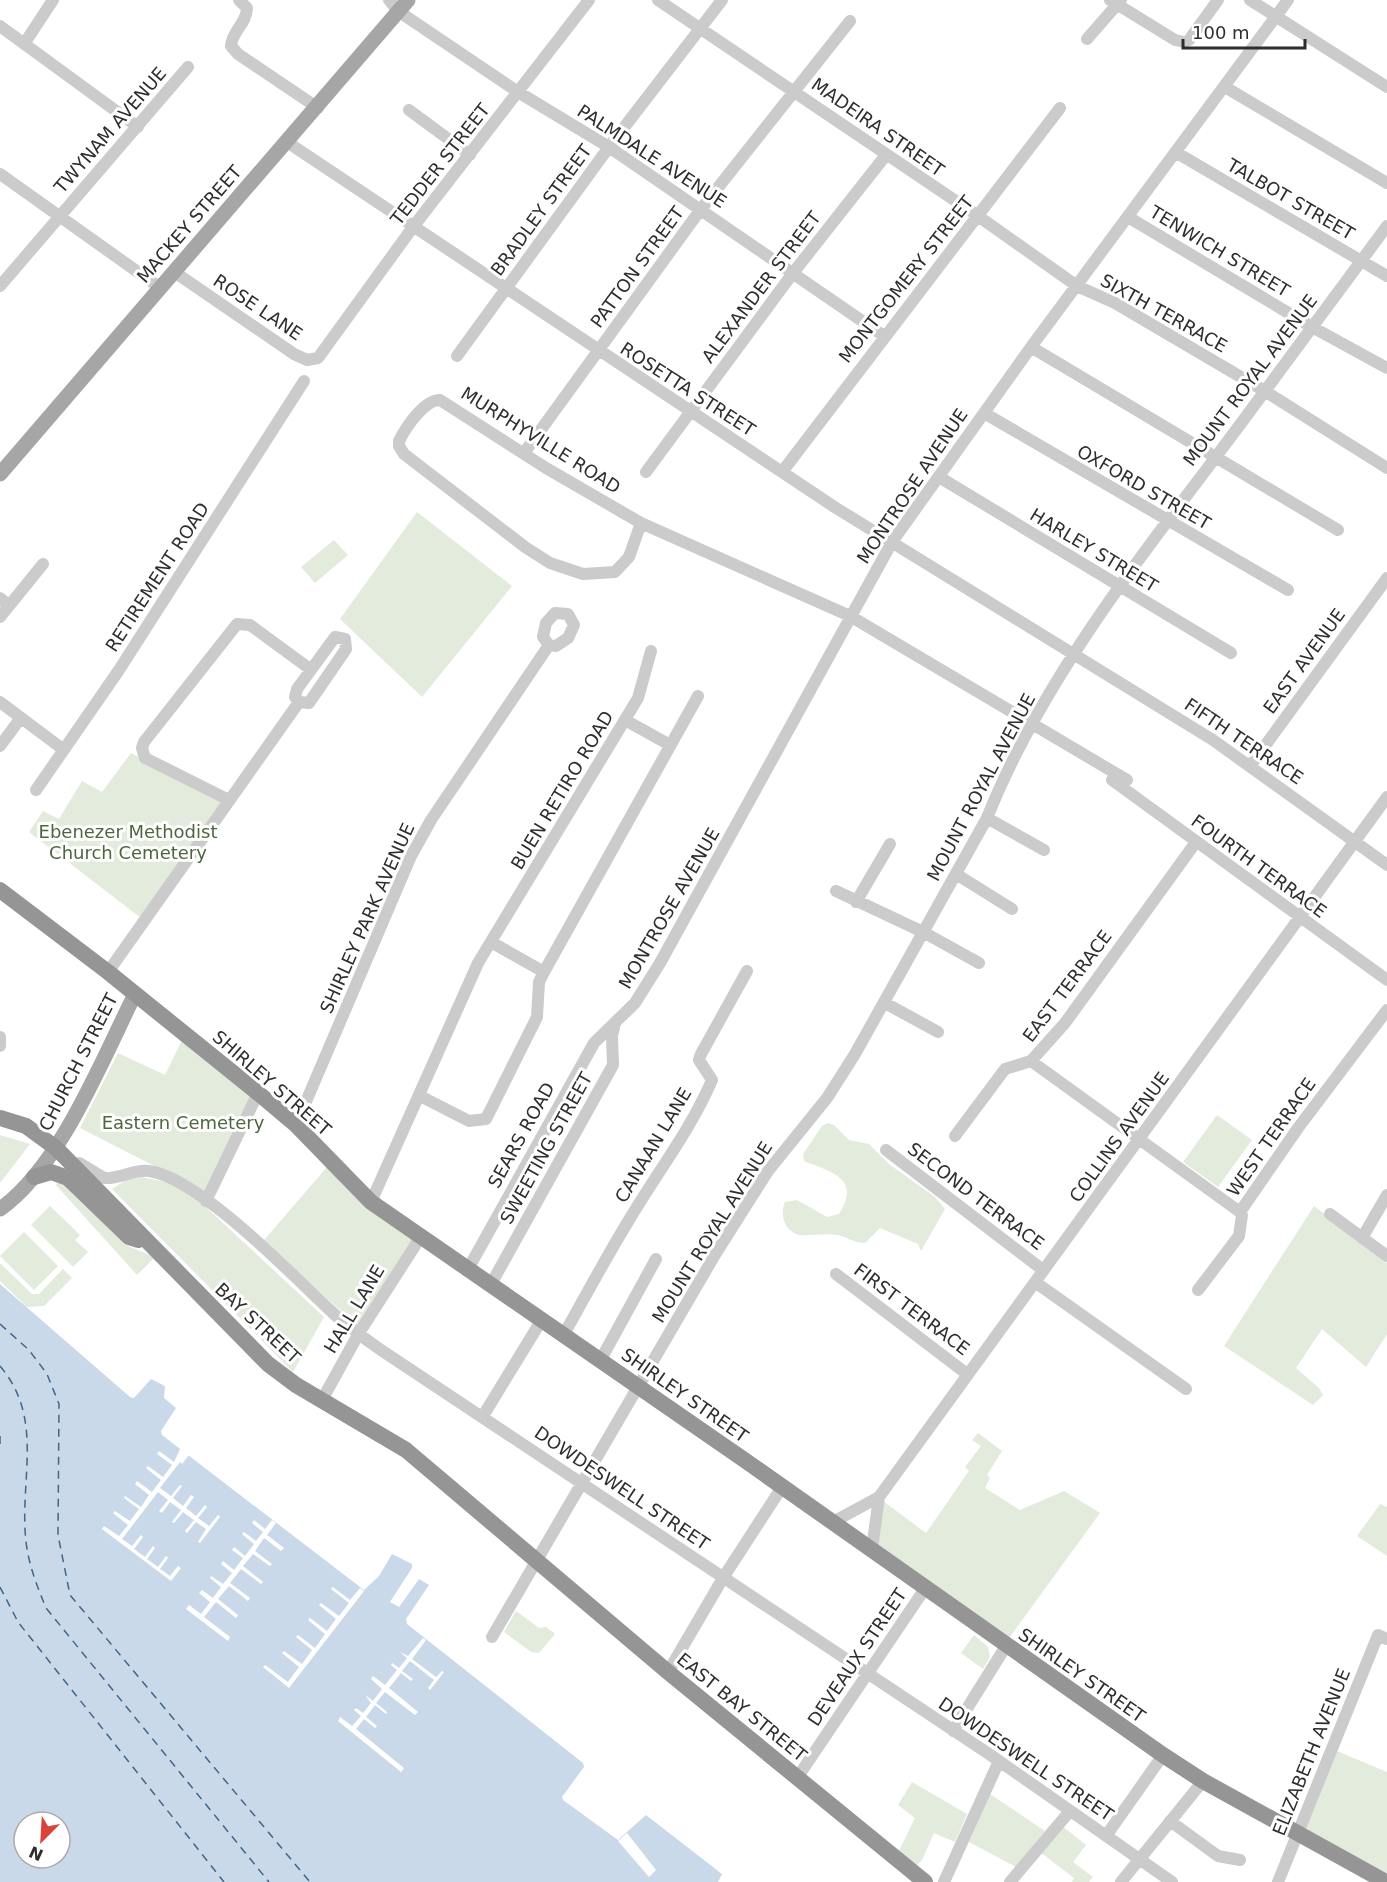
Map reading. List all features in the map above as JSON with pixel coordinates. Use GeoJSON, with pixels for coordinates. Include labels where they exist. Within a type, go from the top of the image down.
{"type":"FeatureCollection","features":[{"type":"Feature","properties":{"kind":"highway","name":"SHIRLEY STREET"},"geometry":{"type":"LineString","coordinates":[[0,890],[108,972],[258,1093],[296,1125],[371,1202],[420,1238],[782,1486],[1163,1755],[1203,1781],[1386,1882]]}},
{"type":"Feature","properties":{"kind":"highway","name":"BAY STREET"},"geometry":{"type":"LineString","coordinates":[[0,1119],[26,1126],[58,1145],[268,1364],[322,1400],[406,1450],[536,1560]]}},
{"type":"Feature","properties":{"kind":"highway"},"geometry":{"type":"LineString","coordinates":[[34,1177],[51,1172],[68,1178],[129,1237],[153,1246]]}},
{"type":"Feature","properties":{"kind":"highway","name":"EAST BAY STREET"},"geometry":{"type":"LineString","coordinates":[[536,1560],[668,1672],[925,1882]]}},
{"type":"Feature","properties":{"kind":"main road","name":"MACKEY STREET"},"geometry":{"type":"LineString","coordinates":[[0,474],[159,287],[318,108],[398,4]]}},
{"type":"Feature","properties":{"kind":"main road","name":"CHURCH STREET"},"geometry":{"type":"LineString","coordinates":[[0,1209],[34,1177],[58,1145],[135,994]]}},
{"type":"Feature","properties":{"kind":"street"},"geometry":{"type":"LineString","coordinates":[[24,44],[53,0]]}},
{"type":"Feature","properties":{"kind":"street"},"geometry":{"type":"LineString","coordinates":[[239,0],[247,9],[247,15],[232,36],[231,46],[238,54],[318,108]]}},
{"type":"Feature","properties":{"kind":"street","name":"TEDDER STREET"},"geometry":{"type":"LineString","coordinates":[[323,353],[413,227],[589,0]]}},
{"type":"Feature","properties":{"kind":"street","name":"MADEIRA STREET"},"geometry":{"type":"LineString","coordinates":[[658,0],[978,216],[1077,286]]}},
{"type":"Feature","properties":{"kind":"street","name":"BRADLEY STREET"},"geometry":{"type":"LineString","coordinates":[[457,356],[609,147],[722,0]]}},
{"type":"Feature","properties":{"kind":"street"},"geometry":{"type":"LineString","coordinates":[[1087,39],[1116,2],[1175,40],[1184,42],[1189,40],[1218,0]]}},
{"type":"Feature","properties":{"kind":"street"},"geometry":{"type":"LineString","coordinates":[[1250,0],[1274,18],[1387,87]]}},
{"type":"Feature","properties":{"kind":"street","name":"MONTROSE AVENUE"},"geometry":{"type":"LineString","coordinates":[[615,1023],[635,1003],[660,963],[892,542],[1031,347],[1177,153],[1288,0]]}},
{"type":"Feature","properties":{"kind":"street","name":"PALMDALE AVENUE"},"geometry":{"type":"LineString","coordinates":[[398,4],[518,92],[609,147],[884,336]]}},
{"type":"Feature","properties":{"kind":"street","name":"PATTON STREET"},"geometry":{"type":"LineString","coordinates":[[524,453],[701,209],[850,21]]}},
{"type":"Feature","properties":{"kind":"street"},"geometry":{"type":"LineString","coordinates":[[0,26],[138,127]]}},
{"type":"Feature","properties":{"kind":"street","name":"TWYNAM AVENUE"},"geometry":{"type":"LineString","coordinates":[[0,286],[188,67]]}},
{"type":"Feature","properties":{"kind":"street"},"geometry":{"type":"LineString","coordinates":[[1225,87],[1387,183]]}},
{"type":"Feature","properties":{"kind":"street","name":"MONTGOMERY STREET"},"geometry":{"type":"LineString","coordinates":[[782,472],[1060,108]]}},
{"type":"Feature","properties":{"kind":"street"},"geometry":{"type":"LineString","coordinates":[[409,110],[470,155]]}},
{"type":"Feature","properties":{"kind":"street","name":"ROSETTA STREET"},"geometry":{"type":"LineString","coordinates":[[288,142],[782,472],[892,542],[1076,653]]}},
{"type":"Feature","properties":{"kind":"street","name":"TALBOT STREET"},"geometry":{"type":"LineString","coordinates":[[1177,153],[1387,276]]}},
{"type":"Feature","properties":{"kind":"street","name":"ALEXANDER STREET"},"geometry":{"type":"LineString","coordinates":[[646,471],[793,273],[886,155]]}},
{"type":"Feature","properties":{"kind":"street"},"geometry":{"type":"LineString","coordinates":[[0,174],[159,287]]}},
{"type":"Feature","properties":{"kind":"street","name":"TENWICH STREET"},"geometry":{"type":"LineString","coordinates":[[1128,217],[1387,369]]}},
{"type":"Feature","properties":{"kind":"street","name":"MOUNT ROYAL AVENUE"},"geometry":{"type":"LineString","coordinates":[[492,1637],[638,1386],[762,1180],[827,1098],[885,1003],[987,818],[1003,778],[1076,653],[1166,522],[1387,226]]}},
{"type":"Feature","properties":{"kind":"street","name":"ROSE LANE"},"geometry":{"type":"LineString","coordinates":[[173,271],[294,354],[314,360],[323,353]]}},
{"type":"Feature","properties":{"kind":"street","name":"SIXTH TERRACE"},"geometry":{"type":"LineString","coordinates":[[1077,286],[1115,303],[1263,390],[1387,468]]}},
{"type":"Feature","properties":{"kind":"street"},"geometry":{"type":"LineString","coordinates":[[1031,347],[1338,530]]}},
{"type":"Feature","properties":{"kind":"street","name":"RETIREMENT ROAD"},"geometry":{"type":"LineString","coordinates":[[36,790],[119,670],[304,381]]}},
{"type":"Feature","properties":{"kind":"street","name":"MURPHYVILLE ROAD"},"geometry":{"type":"LineString","coordinates":[[641,523],[629,557],[615,572],[583,574],[568,571],[525,547],[404,454],[399,441],[426,405],[434,400],[440,400],[641,523],[850,616],[1034,724]]}},
{"type":"Feature","properties":{"kind":"street","name":"OXFORD STREET"},"geometry":{"type":"LineString","coordinates":[[984,413],[1166,522],[1288,590]]}},
{"type":"Feature","properties":{"kind":"street","name":"HARLEY STREET"},"geometry":{"type":"LineString","coordinates":[[939,477],[1231,653]]}},
{"type":"Feature","properties":{"kind":"street"},"geometry":{"type":"LineString","coordinates":[[0,617],[4,602],[43,564]]}},
{"type":"Feature","properties":{"kind":"street","name":"EAST AVENUE"},"geometry":{"type":"LineString","coordinates":[[1251,765],[1387,578]]}},
{"type":"Feature","properties":{"kind":"street"},"geometry":{"type":"LineString","coordinates":[[229,800],[145,758],[142,748],[144,742],[237,624],[250,625],[310,669]]}},
{"type":"Feature","properties":{"kind":"street"},"geometry":{"type":"LineString","coordinates":[[338,636],[345,639],[346,649],[312,699],[306,704],[299,702],[295,693],[310,669],[332,639],[338,636]]}},
{"type":"Feature","properties":{"kind":"street","name":"SHIRLEY PARK AVENUE"},"geometry":{"type":"LineString","coordinates":[[296,1125],[411,856],[431,820],[549,645]]}},
{"type":"Feature","properties":{"kind":"street","name":"BUEN RETIRO ROAD"},"geometry":{"type":"LineString","coordinates":[[371,1202],[478,963],[638,698],[651,651]]}},
{"type":"Feature","properties":{"kind":"street","name":"FIFTH TERRACE"},"geometry":{"type":"LineString","coordinates":[[1076,653],[1251,765],[1387,865]]}},
{"type":"Feature","properties":{"kind":"street"},"geometry":{"type":"LineString","coordinates":[[420,1096],[469,1121],[486,1119],[537,1017],[538,982],[698,696]]}},
{"type":"Feature","properties":{"kind":"street"},"geometry":{"type":"LineString","coordinates":[[0,702],[64,750]]}},
{"type":"Feature","properties":{"kind":"street"},"geometry":{"type":"LineString","coordinates":[[108,972],[299,702]]}},
{"type":"Feature","properties":{"kind":"street"},"geometry":{"type":"LineString","coordinates":[[0,746],[20,719]]}},
{"type":"Feature","properties":{"kind":"street"},"geometry":{"type":"LineString","coordinates":[[625,720],[670,745]]}},
{"type":"Feature","properties":{"kind":"street"},"geometry":{"type":"LineString","coordinates":[[1034,724],[1127,780]]}},
{"type":"Feature","properties":{"kind":"street","name":"FOURTH TERRACE"},"geometry":{"type":"LineString","coordinates":[[1112,780],[1300,919],[1387,980]]}},
{"type":"Feature","properties":{"kind":"street","name":"COLLINS AVENUE"},"geometry":{"type":"LineString","coordinates":[[833,1522],[879,1497],[967,1374],[1141,1140],[1357,842],[1387,797]]}},
{"type":"Feature","properties":{"kind":"street"},"geometry":{"type":"LineString","coordinates":[[987,818],[1044,850]]}},
{"type":"Feature","properties":{"kind":"street","name":"EAST TERRACE"},"geometry":{"type":"LineString","coordinates":[[956,1136],[1005,1070],[1031,1061],[1096,982],[1196,842]]}},
{"type":"Feature","properties":{"kind":"street"},"geometry":{"type":"LineString","coordinates":[[856,902],[890,844]]}},
{"type":"Feature","properties":{"kind":"street"},"geometry":{"type":"LineString","coordinates":[[956,874],[1012,909]]}},
{"type":"Feature","properties":{"kind":"street"},"geometry":{"type":"LineString","coordinates":[[836,891],[923,932],[979,963]]}},
{"type":"Feature","properties":{"kind":"street"},"geometry":{"type":"LineString","coordinates":[[491,942],[544,972]]}},
{"type":"Feature","properties":{"kind":"street","name":"CANAAN LANE"},"geometry":{"type":"LineString","coordinates":[[564,1336],[632,1214],[691,1123],[704,1098],[712,1080],[699,1060],[701,1054],[747,971]]}},
{"type":"Feature","properties":{"kind":"street"},"geometry":{"type":"LineString","coordinates":[[885,1003],[938,1032]]}},
{"type":"Feature","properties":{"kind":"street","name":"WEST TERRACE"},"geometry":{"type":"LineString","coordinates":[[1198,1290],[1239,1236],[1242,1215],[1240,1212],[1298,1128],[1387,1010]]}},
{"type":"Feature","properties":{"kind":"street","name":"SEARS ROAD"},"geometry":{"type":"LineString","coordinates":[[467,1271],[594,1043],[615,1023]]}},
{"type":"Feature","properties":{"kind":"street","name":"SWEETING STREET"},"geometry":{"type":"LineString","coordinates":[[490,1286],[614,1065],[612,1036],[615,1023]]}},
{"type":"Feature","properties":{"kind":"street"},"geometry":{"type":"LineString","coordinates":[[0,1037],[0,1046]]}},
{"type":"Feature","properties":{"kind":"street"},"geometry":{"type":"LineString","coordinates":[[1031,1061],[1240,1212]]}},
{"type":"Feature","properties":{"kind":"street"},"geometry":{"type":"LineString","coordinates":[[206,1201],[258,1093]]}},
{"type":"Feature","properties":{"kind":"street","name":"DOWDESWELL STREET"},"geometry":{"type":"LineString","coordinates":[[58,1145],[99,1177],[110,1178],[149,1171],[173,1179],[206,1201],[279,1260],[335,1315],[359,1334],[999,1761],[1172,1882]]}},
{"type":"Feature","properties":{"kind":"street","name":"SECOND TERRACE"},"geometry":{"type":"LineString","coordinates":[[886,1150],[1044,1270]]}},
{"type":"Feature","properties":{"kind":"street"},"geometry":{"type":"LineString","coordinates":[[1362,1238],[1387,1196]]}},
{"type":"Feature","properties":{"kind":"street"},"geometry":{"type":"LineString","coordinates":[[1330,1214],[1387,1257]]}},
{"type":"Feature","properties":{"kind":"street","name":"HALL LANE"},"geometry":{"type":"LineString","coordinates":[[322,1400],[359,1334],[420,1238]]}},
{"type":"Feature","properties":{"kind":"street"},"geometry":{"type":"LineString","coordinates":[[600,1361],[656,1259]]}},
{"type":"Feature","properties":{"kind":"street","name":"FIRST TERRACE"},"geometry":{"type":"LineString","coordinates":[[836,1274],[967,1374]]}},
{"type":"Feature","properties":{"kind":"street"},"geometry":{"type":"LineString","coordinates":[[1035,1282],[1186,1389]]}},
{"type":"Feature","properties":{"kind":"street"},"geometry":{"type":"LineString","coordinates":[[483,1416],[541,1321]]}},
{"type":"Feature","properties":{"kind":"street"},"geometry":{"type":"LineString","coordinates":[[668,1672],[723,1578],[782,1486]]}},
{"type":"Feature","properties":{"kind":"street","name":"COLLINS AVENUE"},"geometry":{"type":"LineString","coordinates":[[872,1549],[879,1497]]}},
{"type":"Feature","properties":{"kind":"street","name":"DEVEAUX STREET"},"geometry":{"type":"LineString","coordinates":[[797,1778],[926,1587]]}},
{"type":"Feature","properties":{"kind":"street","name":"ELIZABETH AVENUE"},"geometry":{"type":"LineString","coordinates":[[1278,1882],[1382,1637]]}},
{"type":"Feature","properties":{"kind":"street"},"geometry":{"type":"LineString","coordinates":[[952,1731],[1006,1646]]}},
{"type":"Feature","properties":{"kind":"street"},"geometry":{"type":"LineString","coordinates":[[1106,1836],[1163,1755]]}},
{"type":"Feature","properties":{"kind":"street"},"geometry":{"type":"LineString","coordinates":[[944,1882],[999,1761]]}},
{"type":"Feature","properties":{"kind":"street"},"geometry":{"type":"LineString","coordinates":[[1123,1881],[1203,1781]]}},
{"type":"Feature","properties":{"kind":"street"},"geometry":{"type":"LineString","coordinates":[[1010,1882],[1070,1811]]}},
{"type":"Feature","properties":{"kind":"street"},"geometry":{"type":"LineString","coordinates":[[1170,1821],[1218,1856],[1240,1860]]}},
{"type":"Feature","properties":{"kind":"green space"},"geometry":{"type":"Polygon","coordinates":[[[417,512],[512,586],[422,697],[340,619],[417,512]]]}},
{"type":"Feature","properties":{"kind":"green space"},"geometry":{"type":"Polygon","coordinates":[[[334,540],[348,555],[315,583],[301,567],[334,540]]]}},
{"type":"Feature","properties":{"kind":"green space","name":"Ebenezer Methodist Church Cemetery"},"geometry":{"type":"Polygon","coordinates":[[[131,753],[224,801],[141,918],[29,832],[43,811],[59,819],[82,781],[102,792],[131,753]]]}},
{"type":"Feature","properties":{"kind":"green space","name":"Eastern Cemetery"},"geometry":{"type":"Polygon","coordinates":[[[183,1038],[253,1093],[205,1192],[80,1128],[118,1053],[165,1075],[183,1038]]]}},
{"type":"Feature","properties":{"kind":"green space"},"geometry":{"type":"Polygon","coordinates":[[[1217,1115],[1252,1140],[1218,1187],[1183,1162],[1217,1115]]]}},
{"type":"Feature","properties":{"kind":"green space"},"geometry":{"type":"Polygon","coordinates":[[[828,1123],[834,1125],[849,1140],[869,1144],[889,1164],[935,1197],[945,1209],[921,1251],[918,1244],[880,1228],[865,1243],[838,1235],[795,1234],[787,1227],[783,1217],[785,1202],[797,1200],[827,1217],[839,1214],[845,1202],[846,1185],[841,1179],[825,1169],[804,1161],[803,1154],[822,1126],[828,1123]]]}},
{"type":"Feature","properties":{"kind":"green space"},"geometry":{"type":"Polygon","coordinates":[[[0,1135],[30,1144],[0,1183],[0,1135]]]}},
{"type":"Feature","properties":{"kind":"green space"},"geometry":{"type":"Polygon","coordinates":[[[328,1166],[414,1239],[357,1326],[264,1240],[328,1166]]]}},
{"type":"Feature","properties":{"kind":"green space"},"geometry":{"type":"Polygon","coordinates":[[[141,1177],[171,1183],[195,1197],[324,1317],[293,1372],[112,1189],[126,1180],[141,1177]]]}},
{"type":"Feature","properties":{"kind":"green space"},"geometry":{"type":"Polygon","coordinates":[[[66,1181],[130,1247],[155,1257],[137,1275],[55,1184],[66,1181]]]}},
{"type":"Feature","properties":{"kind":"green space"},"geometry":{"type":"Polygon","coordinates":[[[50,1206],[80,1235],[75,1240],[88,1252],[73,1267],[31,1225],[50,1206]]]}},
{"type":"Feature","properties":{"kind":"green space"},"geometry":{"type":"Polygon","coordinates":[[[1314,1206],[1387,1263],[1387,1334],[1366,1367],[1322,1329],[1296,1368],[1319,1388],[1323,1395],[1313,1405],[1224,1346],[1314,1206]]]}},
{"type":"Feature","properties":{"kind":"green space"},"geometry":{"type":"Polygon","coordinates":[[[24,1232],[58,1266],[34,1290],[0,1256],[24,1232]]]}},
{"type":"Feature","properties":{"kind":"green space"},"geometry":{"type":"Polygon","coordinates":[[[0,1263],[32,1294],[39,1294],[63,1269],[72,1278],[44,1306],[27,1307],[0,1281],[0,1263]]]}},
{"type":"Feature","properties":{"kind":"green space"},"geometry":{"type":"Polygon","coordinates":[[[978,1433],[1002,1451],[987,1475],[990,1478],[985,1488],[1020,1510],[1064,1491],[1100,1513],[1009,1638],[875,1546],[883,1501],[926,1533],[969,1471],[965,1467],[981,1446],[972,1440],[978,1433]]]}},
{"type":"Feature","properties":{"kind":"green space"},"geometry":{"type":"Polygon","coordinates":[[[1380,1504],[1387,1507],[1387,1556],[1357,1536],[1380,1504]]]}},
{"type":"Feature","properties":{"kind":"green space"},"geometry":{"type":"Polygon","coordinates":[[[516,1611],[539,1628],[546,1627],[555,1634],[539,1653],[531,1652],[504,1632],[516,1611]]]}},
{"type":"Feature","properties":{"kind":"green space"},"geometry":{"type":"Polygon","coordinates":[[[974,1635],[988,1647],[990,1657],[983,1669],[961,1653],[974,1635]]]}},
{"type":"Feature","properties":{"kind":"green space"},"geometry":{"type":"Polygon","coordinates":[[[1337,1751],[1387,1772],[1387,1873],[1304,1831],[1337,1751]]]}},
{"type":"Feature","properties":{"kind":"green space"},"geometry":{"type":"Polygon","coordinates":[[[912,1782],[967,1814],[955,1842],[934,1833],[922,1860],[916,1866],[898,1853],[915,1818],[898,1805],[912,1782]]]}},
{"type":"Feature","properties":{"kind":"green space"},"geometry":{"type":"Polygon","coordinates":[[[990,1794],[1045,1831],[1016,1867],[969,1842],[990,1794]]]}},
{"type":"Feature","properties":{"kind":"green space"},"geometry":{"type":"Polygon","coordinates":[[[1061,1825],[1086,1845],[1073,1862],[1093,1877],[1089,1882],[1072,1882],[1074,1878],[1040,1852],[1061,1825]]]}},
{"type":"Feature","properties":{"kind":"water"},"geometry":{"type":"Polygon","coordinates":[[[0,1284],[130,1397],[134,1398],[151,1379],[165,1386],[164,1398],[176,1408],[161,1431],[162,1435],[364,1590],[379,1576],[392,1554],[412,1564],[412,1568],[390,1602],[399,1607],[419,1579],[429,1585],[406,1619],[407,1624],[583,1763],[584,1767],[562,1797],[563,1800],[618,1840],[646,1815],[722,1874],[718,1882],[0,1882],[0,1284]]]}},
{"type":"Feature","properties":{"kind":"pier"},"geometry":{"type":"Polygon","coordinates":[[[180,1449],[189,1455],[182,1464],[180,1462],[160,1488],[171,1496],[180,1485],[182,1486],[173,1498],[183,1506],[191,1495],[194,1497],[186,1508],[196,1516],[205,1505],[207,1507],[198,1518],[209,1526],[218,1515],[220,1517],[200,1543],[198,1542],[206,1529],[196,1522],[187,1533],[185,1531],[194,1520],[183,1512],[174,1523],[172,1522],[181,1510],[170,1502],[162,1513],[159,1511],[168,1500],[158,1492],[122,1539],[132,1546],[141,1535],[143,1537],[134,1549],[145,1557],[153,1546],[155,1548],[147,1559],[158,1567],[166,1556],[168,1558],[160,1569],[170,1576],[178,1566],[181,1568],[171,1581],[102,1529],[104,1526],[119,1536],[128,1525],[113,1513],[115,1511],[130,1521],[139,1509],[124,1498],[125,1496],[141,1507],[149,1495],[135,1484],[137,1481],[152,1492],[161,1480],[146,1468],[148,1466],[163,1477],[172,1465],[157,1454],[159,1451],[174,1462],[180,1449]]]}},
{"type":"Feature","properties":{"kind":"pier"},"geometry":{"type":"Polygon","coordinates":[[[254,1520],[265,1529],[272,1520],[276,1523],[267,1535],[284,1548],[281,1551],[264,1538],[255,1551],[272,1564],[270,1566],[253,1554],[243,1566],[263,1582],[261,1584],[241,1569],[230,1583],[250,1598],[248,1601],[229,1586],[218,1599],[238,1615],[236,1618],[216,1602],[204,1617],[230,1637],[228,1641],[186,1609],[189,1605],[201,1614],[210,1602],[199,1593],[202,1590],[213,1598],[221,1587],[210,1578],[211,1576],[223,1584],[232,1573],[221,1564],[223,1561],[234,1570],[243,1558],[232,1550],[234,1547],[245,1556],[254,1544],[242,1534],[244,1532],[256,1541],[263,1532],[252,1523],[254,1520]]]}},
{"type":"Feature","properties":{"kind":"pier"},"geometry":{"type":"Polygon","coordinates":[[[333,1587],[350,1600],[360,1588],[364,1591],[289,1688],[263,1667],[265,1665],[288,1682],[299,1667],[282,1653],[284,1651],[302,1664],[312,1650],[296,1637],[298,1635],[315,1648],[325,1634],[308,1620],[310,1618],[327,1631],[336,1619],[319,1605],[321,1603],[339,1616],[349,1603],[331,1589],[333,1587]]]}},
{"type":"Feature","properties":{"kind":"pier"},"geometry":{"type":"Polygon","coordinates":[[[423,1638],[426,1640],[412,1659],[436,1677],[442,1671],[444,1672],[430,1690],[428,1688],[434,1680],[410,1661],[402,1671],[413,1679],[411,1681],[401,1673],[389,1688],[418,1712],[415,1715],[385,1692],[376,1703],[387,1712],[386,1714],[375,1705],[366,1717],[377,1726],[375,1728],[364,1719],[356,1729],[404,1768],[401,1772],[338,1721],[340,1717],[352,1726],[361,1716],[354,1710],[356,1708],[363,1713],[371,1703],[365,1695],[373,1701],[382,1689],[371,1679],[373,1676],[385,1685],[397,1670],[391,1665],[392,1663],[399,1668],[407,1658],[400,1652],[408,1656],[423,1638]]]}},
{"type":"Feature","properties":{"kind":"pier"},"geometry":{"type":"Polygon","coordinates":[[[627,1833],[656,1870],[649,1877],[618,1841],[627,1833]]]}},
{"type":"Feature","properties":{"kind":"ferry route"},"geometry":{"type":"LineString","coordinates":[[0,1324],[29,1350],[47,1374],[59,1404],[58,1535],[70,1595],[310,1882]]}},
{"type":"Feature","properties":{"kind":"ferry route"},"geometry":{"type":"LineString","coordinates":[[0,1366],[14,1386],[22,1407],[27,1451],[25,1519],[27,1551],[46,1608],[269,1882]]}},
{"type":"Feature","properties":{"kind":"ferry route"},"geometry":{"type":"LineString","coordinates":[[0,1436],[0,1450]]}},
{"type":"Feature","properties":{"kind":"ferry route"},"geometry":{"type":"LineString","coordinates":[[0,1587],[18,1622],[224,1882]]}}]}
